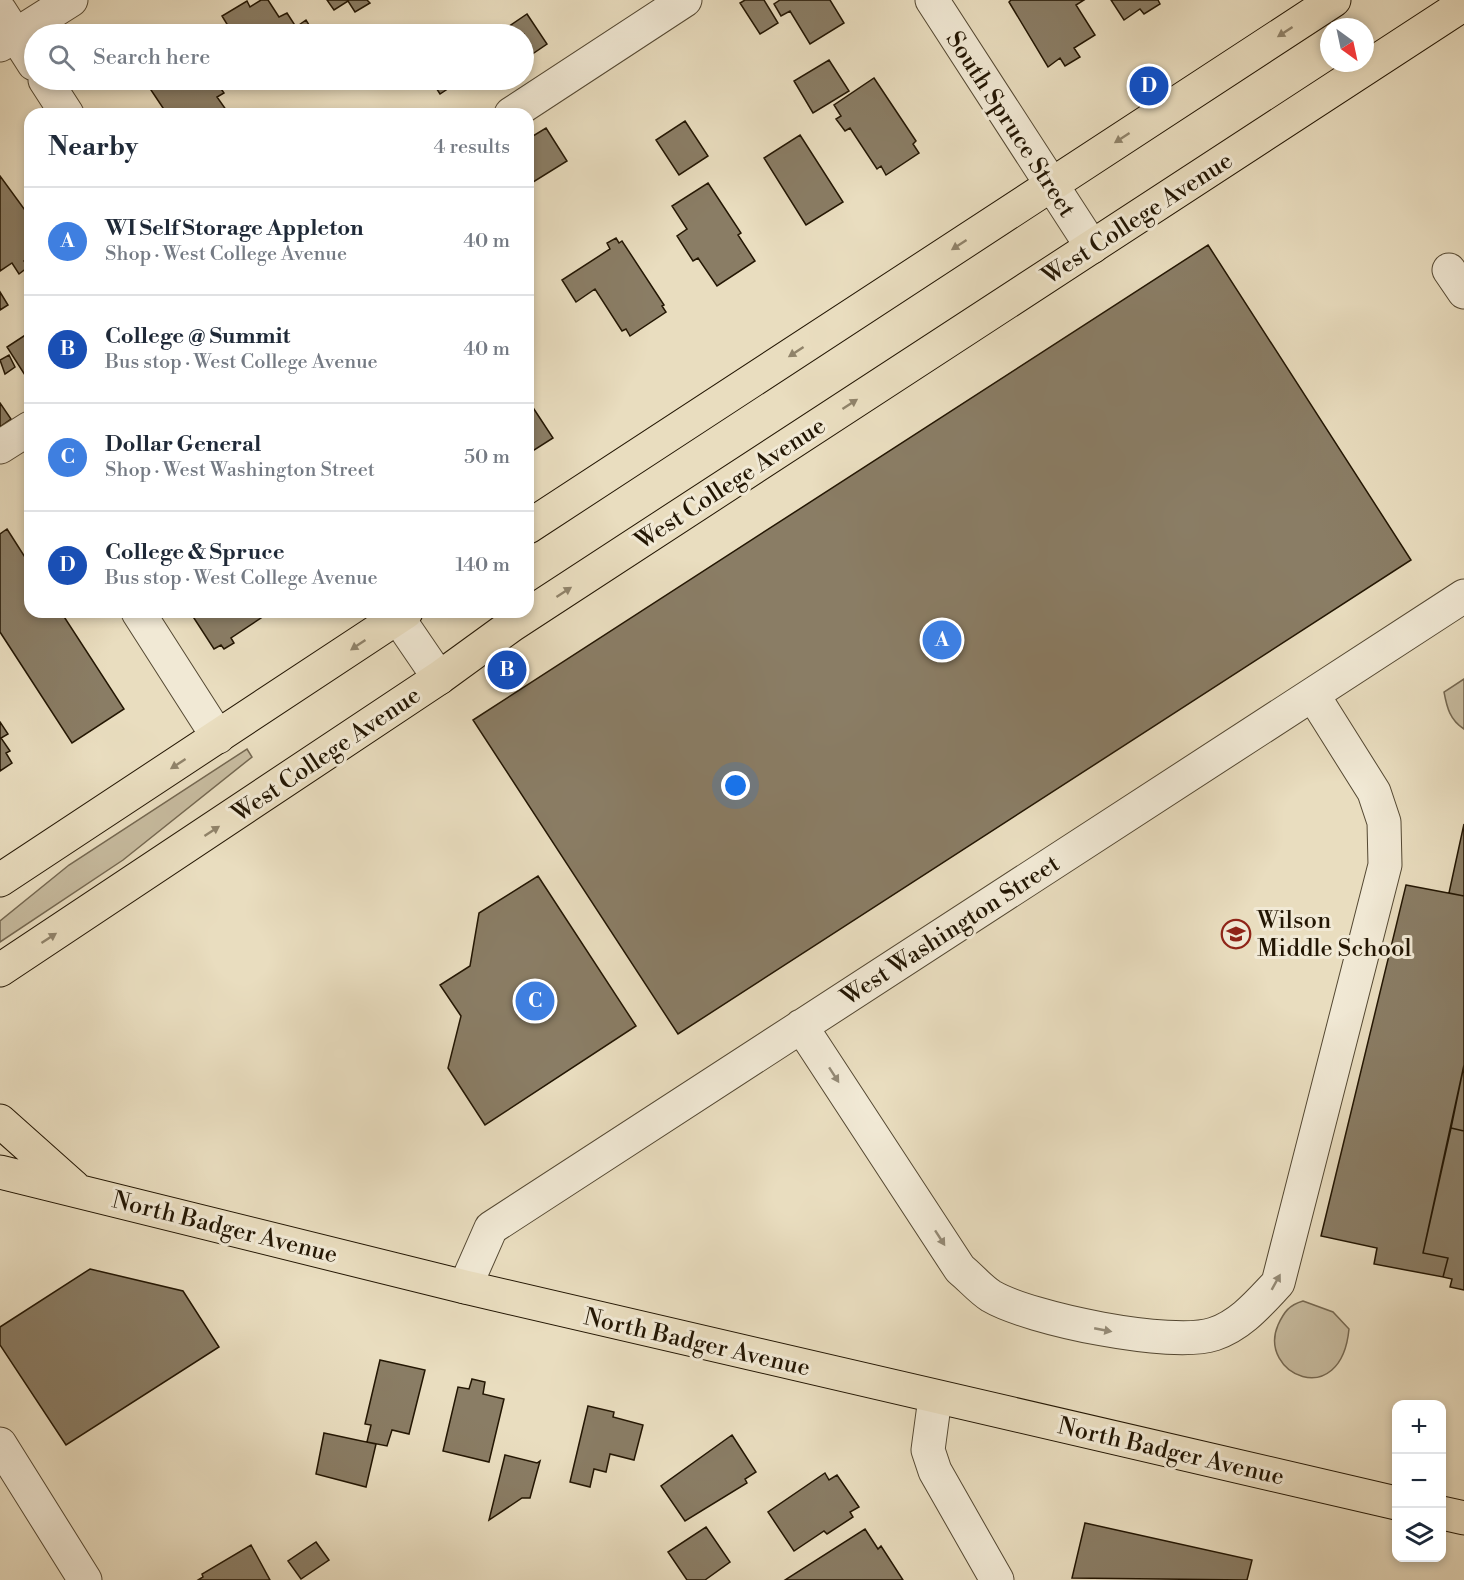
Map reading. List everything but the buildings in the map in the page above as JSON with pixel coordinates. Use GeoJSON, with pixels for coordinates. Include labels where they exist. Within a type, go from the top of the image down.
{"type":"FeatureCollection","features":[{"type":"Feature","properties":{"kind":"main road"},"geometry":{"type":"LineString","coordinates":[[534,523],[1334,0]]}},
{"type":"Feature","properties":{"kind":"main road","name":"West College Avenue"},"geometry":{"type":"LineString","coordinates":[[534,611],[1464,4]]}},
{"type":"Feature","properties":{"kind":"main road"},"geometry":{"type":"LineString","coordinates":[[0,880],[394,618]]}},
{"type":"Feature","properties":{"kind":"main road","name":"West College Avenue"},"geometry":{"type":"LineString","coordinates":[[0,970],[439,678],[523,618]]}},
{"type":"Feature","properties":{"kind":"main road"},"geometry":{"type":"LineString","coordinates":[[0,1121],[78,1190]]}},
{"type":"Feature","properties":{"kind":"main road","name":"North Badger Avenue"},"geometry":{"type":"LineString","coordinates":[[0,1172],[465,1287],[934,1398],[1392,1502]]}},
{"type":"Feature","properties":{"kind":"main road"},"geometry":{"type":"LineString","coordinates":[[1446,1514],[1464,1518]]}},
{"type":"Feature","properties":{"kind":"street"},"geometry":{"type":"LineString","coordinates":[[24,53],[5,31],[70,0]]}},
{"type":"Feature","properties":{"kind":"street"},"geometry":{"type":"LineString","coordinates":[[520,108],[685,0]]}},
{"type":"Feature","properties":{"kind":"street","name":"South Spruce Street"},"geometry":{"type":"LineString","coordinates":[[932,0],[1092,247]]}},
{"type":"Feature","properties":{"kind":"street"},"geometry":{"type":"LineString","coordinates":[[51,90],[63,108]]}},
{"type":"Feature","properties":{"kind":"street","name":"West Washington Street"},"geometry":{"type":"LineString","coordinates":[[465,1287],[491,1228],[1464,596]]}},
{"type":"Feature","properties":{"kind":"street"},"geometry":{"type":"LineString","coordinates":[[142,618],[218,737]]}},
{"type":"Feature","properties":{"kind":"street"},"geometry":{"type":"LineString","coordinates":[[402,618],[439,678]]}},
{"type":"Feature","properties":{"kind":"street"},"geometry":{"type":"LineString","coordinates":[[801,1026],[960,1269],[990,1295],[1022,1310],[1106,1331],[1192,1338],[1214,1334],[1235,1324],[1278,1283],[1385,864],[1384,822],[1374,792],[1313,695]]}},
{"type":"Feature","properties":{"kind":"street"},"geometry":{"type":"LineString","coordinates":[[934,1398],[928,1450],[935,1471],[996,1580]]}},
{"type":"Feature","properties":{"kind":"street"},"geometry":{"type":"LineString","coordinates":[[0,1444],[85,1580]]}},
{"type":"Feature","properties":{"kind":"shaded area"},"geometry":{"type":"Polygon","coordinates":[[[1464,679],[1464,729],[1455,722],[1450,713],[1444,692],[1464,679]]]}},
{"type":"Feature","properties":{"kind":"shaded area"},"geometry":{"type":"Polygon","coordinates":[[[247,749],[252,757],[123,860],[0,942],[0,921],[69,865],[247,749]]]}},
{"type":"Feature","properties":{"kind":"shaded area"},"geometry":{"type":"Polygon","coordinates":[[[1303,1301],[1333,1312],[1349,1329],[1343,1355],[1332,1370],[1317,1377],[1303,1376],[1289,1370],[1279,1358],[1275,1343],[1278,1325],[1285,1313],[1303,1301]]]}},
{"type":"Feature","properties":{"kind":"place","name":"College & Spruce"},"geometry":{"type":"Point","coordinates":[1149,86]}},
{"type":"Feature","properties":{"kind":"place","name":"WI Self Storage Appleton"},"geometry":{"type":"Point","coordinates":[942,640]}},
{"type":"Feature","properties":{"kind":"place","name":"College @ Summit"},"geometry":{"type":"Point","coordinates":[507,670]}},
{"type":"Feature","properties":{"kind":"place","name":"Wilson Middle School"},"geometry":{"type":"Point","coordinates":[1236,934]}},
{"type":"Feature","properties":{"kind":"place","name":"Dollar General"},"geometry":{"type":"Point","coordinates":[535,1001]}}]}
